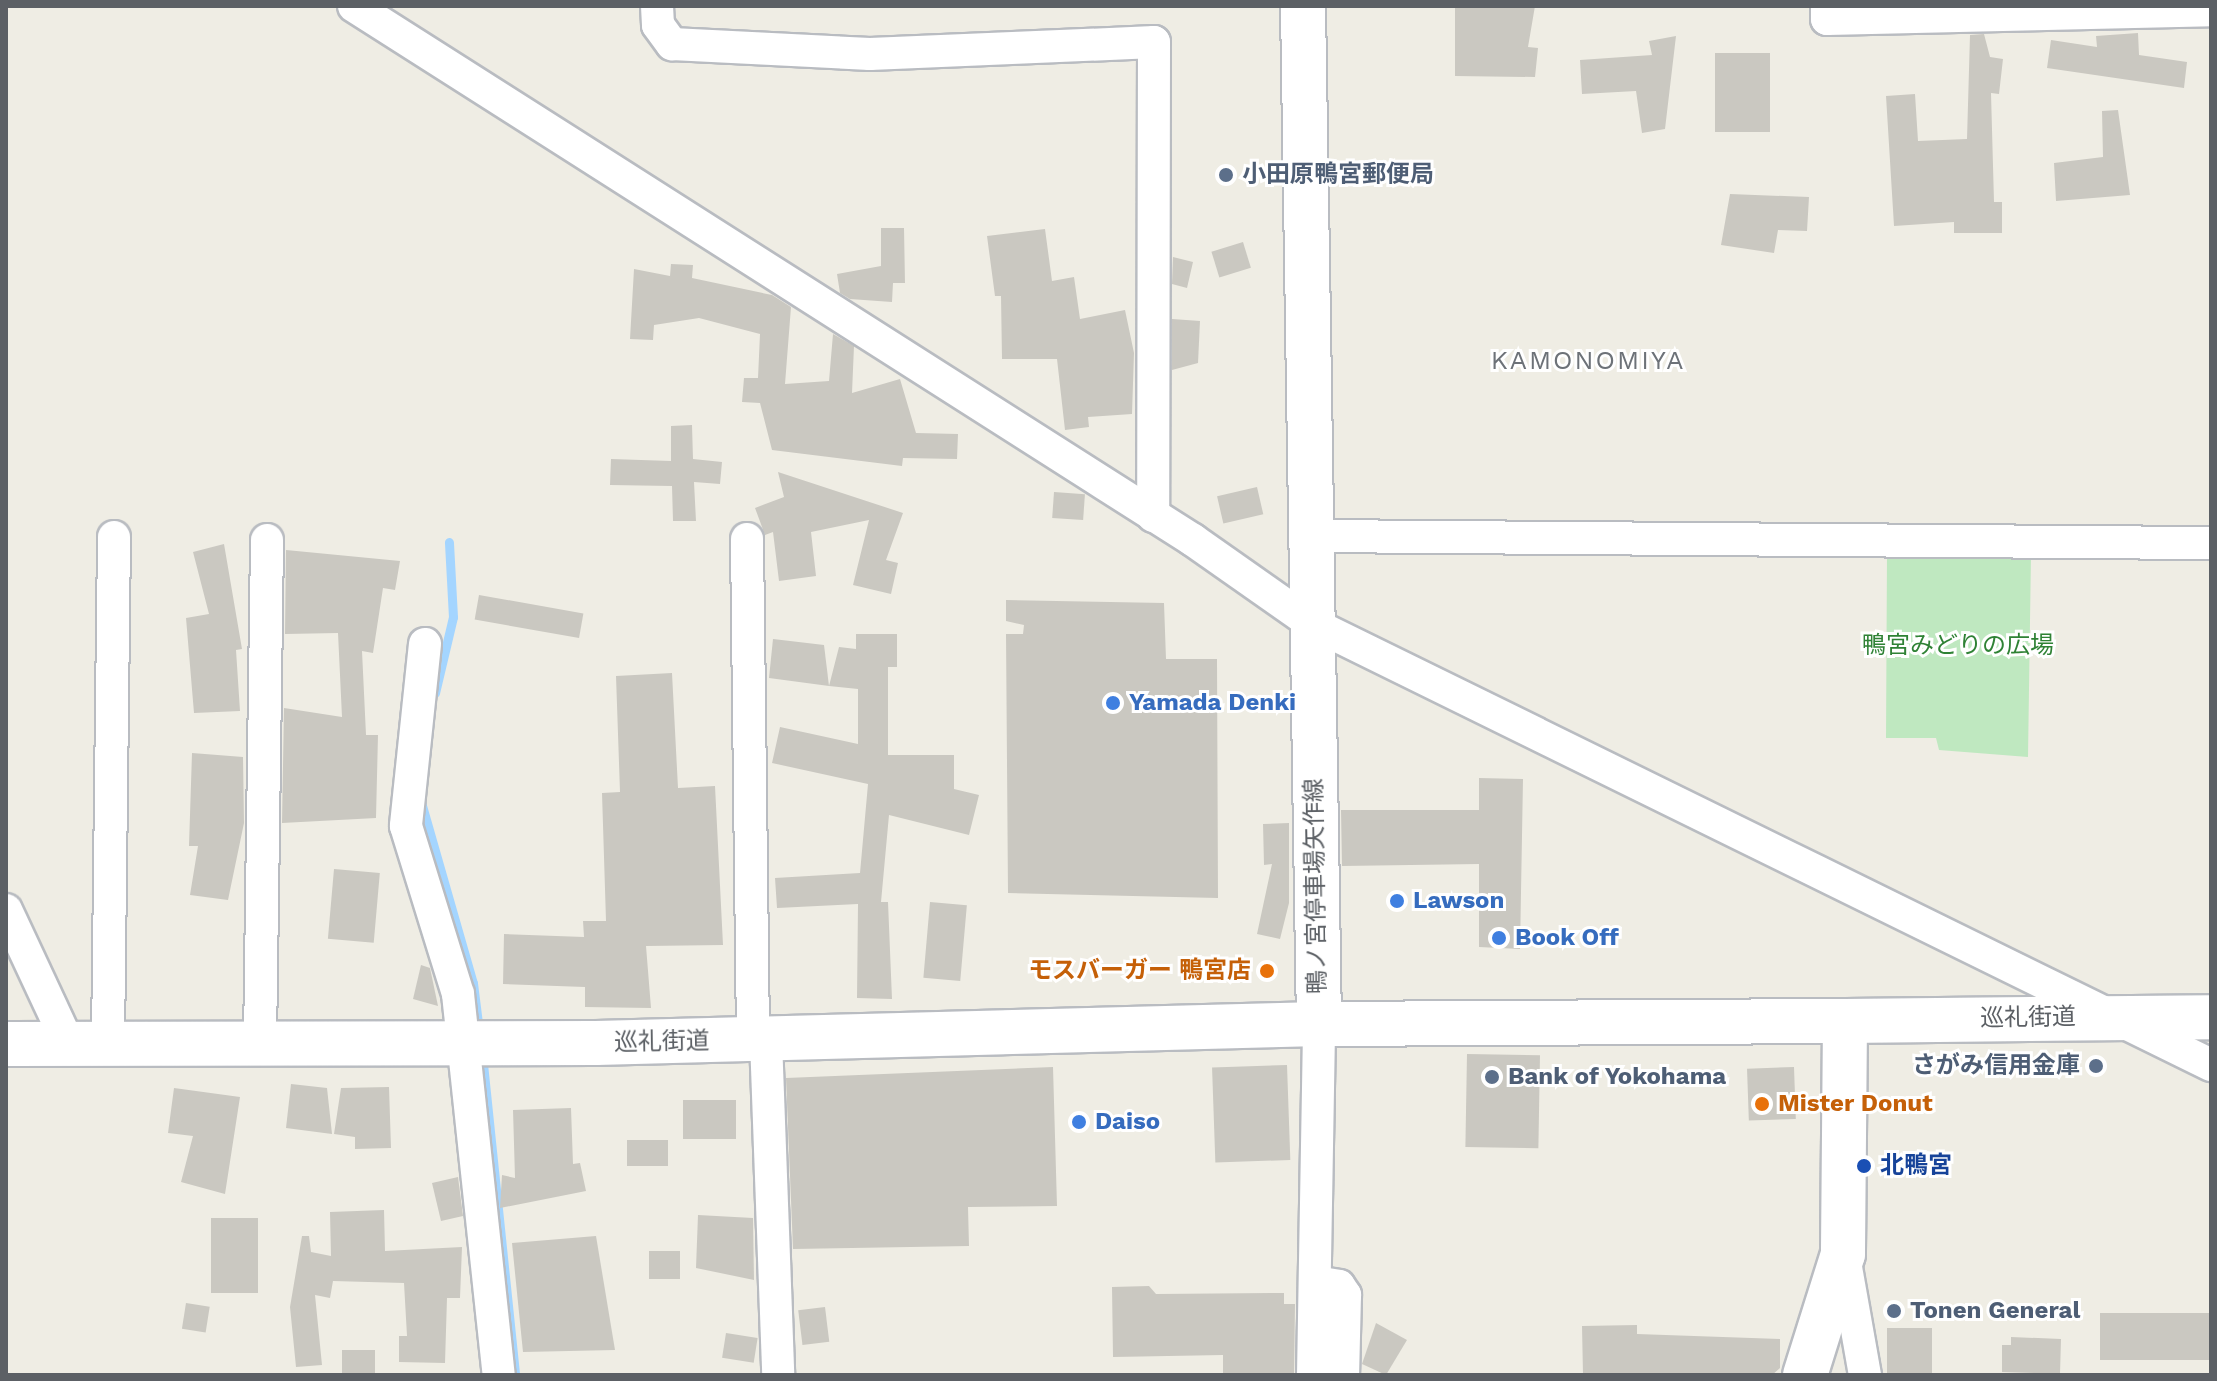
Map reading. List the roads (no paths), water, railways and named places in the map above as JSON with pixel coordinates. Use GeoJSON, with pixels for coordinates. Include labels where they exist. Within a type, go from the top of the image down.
{"type":"FeatureCollection","features":[{"type":"Feature","properties":{"kind":"main road","name":"鴨ノ宮停車場矢作線"},"geometry":{"type":"LineString","coordinates":[[1303,6],[1319,1024],[1845,1021]]}},
{"type":"Feature","properties":{"kind":"main road","name":"巡礼街道"},"geometry":{"type":"LineString","coordinates":[[1845,1021],[2211,1017]]}},
{"type":"Feature","properties":{"kind":"main road"},"geometry":{"type":"LineString","coordinates":[[1805,1375],[1843,1254],[1845,1021]]}},
{"type":"Feature","properties":{"kind":"main road","name":"巡礼街道"},"geometry":{"type":"LineString","coordinates":[[6,1044],[760,1040],[1319,1024]]}},
{"type":"Feature","properties":{"kind":"street"},"geometry":{"type":"LineString","coordinates":[[354,6],[1153,516],[1311,623],[2211,1065]]}},
{"type":"Feature","properties":{"kind":"street"},"geometry":{"type":"LineString","coordinates":[[657,6],[658,25],[672,44],[870,54],[1154,42],[1153,516]]}},
{"type":"Feature","properties":{"kind":"street"},"geometry":{"type":"LineString","coordinates":[[1827,6],[1827,19],[2211,10]]}},
{"type":"Feature","properties":{"kind":"street"},"geometry":{"type":"LineString","coordinates":[[1312,536],[2211,543]]}},
{"type":"Feature","properties":{"kind":"street"},"geometry":{"type":"LineString","coordinates":[[88,1043],[114,537]]}},
{"type":"Feature","properties":{"kind":"street"},"geometry":{"type":"LineString","coordinates":[[747,539],[760,1040],[778,1375]]}},
{"type":"Feature","properties":{"kind":"street"},"geometry":{"type":"LineString","coordinates":[[260,1043],[267,540]]}},
{"type":"Feature","properties":{"kind":"street"},"geometry":{"type":"LineString","coordinates":[[425,644],[406,826],[458,994],[458,1043],[476,1120],[499,1375]]}},
{"type":"Feature","properties":{"kind":"street"},"geometry":{"type":"LineString","coordinates":[[6,910],[88,1043]]}},
{"type":"Feature","properties":{"kind":"street"},"geometry":{"type":"LineString","coordinates":[[1313,1375],[1319,1024]]}},
{"type":"Feature","properties":{"kind":"street"},"geometry":{"type":"LineString","coordinates":[[1843,1254],[1865,1375]]}},
{"type":"Feature","properties":{"kind":"street"},"geometry":{"type":"LineString","coordinates":[[1315,1282],[1345,1295],[1343,1375]]}},
{"type":"Feature","properties":{"kind":"waterway"},"geometry":{"type":"LineString","coordinates":[[435,693],[453,617],[449,542]]}},
{"type":"Feature","properties":{"kind":"waterway"},"geometry":{"type":"LineString","coordinates":[[421,802],[473,983],[479,1031]]}},
{"type":"Feature","properties":{"kind":"waterway"},"geometry":{"type":"LineString","coordinates":[[482,1054],[515,1375]]}},
{"type":"Feature","properties":{"kind":"place","name":"小田原鴨宮郵便局"},"geometry":{"type":"Point","coordinates":[1226,175]}},
{"type":"Feature","properties":{"kind":"place","name":"Yamada Denki"},"geometry":{"type":"Point","coordinates":[1113,703]}},
{"type":"Feature","properties":{"kind":"place","name":"Lawson"},"geometry":{"type":"Point","coordinates":[1397,901]}},
{"type":"Feature","properties":{"kind":"place","name":"Book Off"},"geometry":{"type":"Point","coordinates":[1499,938]}},
{"type":"Feature","properties":{"kind":"place","name":"モスバーガー 鴨宮店"},"geometry":{"type":"Point","coordinates":[1267,971]}},
{"type":"Feature","properties":{"kind":"place","name":"さがみ信用金庫"},"geometry":{"type":"Point","coordinates":[2096,1066]}},
{"type":"Feature","properties":{"kind":"place","name":"Bank of Yokohama"},"geometry":{"type":"Point","coordinates":[1492,1077]}},
{"type":"Feature","properties":{"kind":"place","name":"Mister Donut"},"geometry":{"type":"Point","coordinates":[1762,1104]}},
{"type":"Feature","properties":{"kind":"place","name":"Daiso"},"geometry":{"type":"Point","coordinates":[1079,1122]}},
{"type":"Feature","properties":{"kind":"place","name":"北鴨宮"},"geometry":{"type":"Point","coordinates":[1864,1166]}},
{"type":"Feature","properties":{"kind":"place","name":"Tonen General"},"geometry":{"type":"Point","coordinates":[1894,1311]}},
{"type":"Feature","properties":{"kind":"district","name":"KAMONOMIYA"},"geometry":{"type":"Point","coordinates":[1588,361]}},
{"type":"Feature","properties":{"kind":"park label","name":"鴨宮みどりの広場"},"geometry":{"type":"Point","coordinates":[1958,646]}}]}
